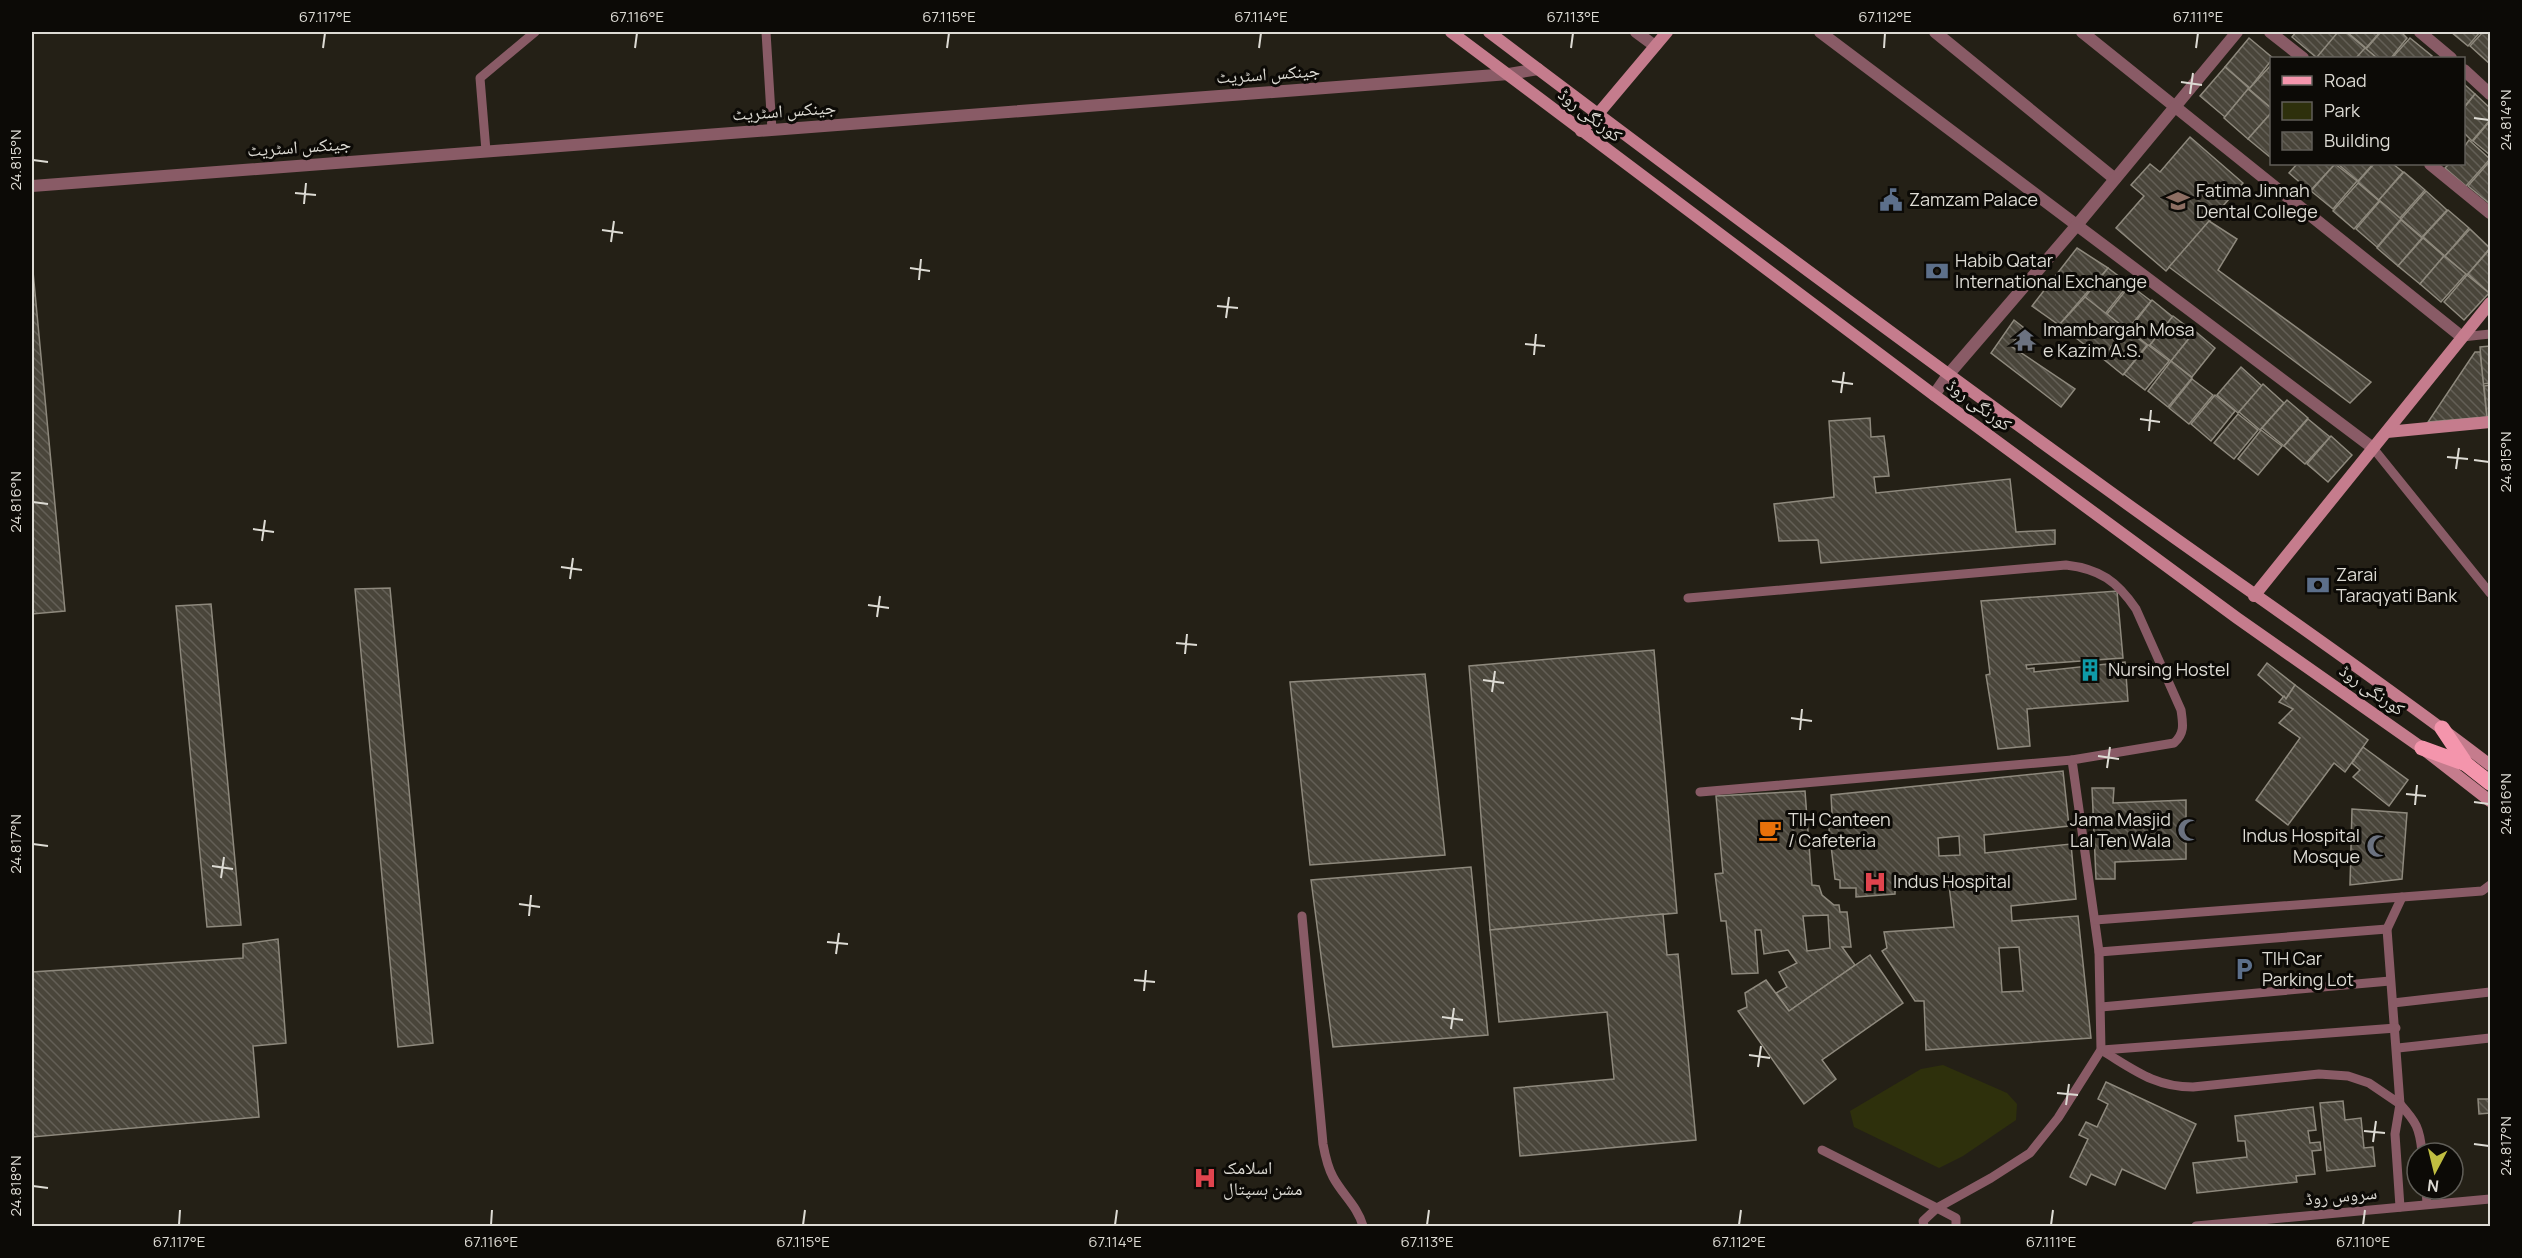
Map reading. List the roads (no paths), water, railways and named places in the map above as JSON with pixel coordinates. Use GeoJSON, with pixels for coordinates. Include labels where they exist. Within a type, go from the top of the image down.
{"type":"FeatureCollection","features":[{"type":"Feature","properties":{"kind":"main road","name":"کورنگی روڈ"},"geometry":{"type":"LineString","coordinates":[[1451,32],[1934,395],[2237,618],[2422,748],[2490,801]]}},
{"type":"Feature","properties":{"kind":"main road","name":"کورنگی روڈ"},"geometry":{"type":"LineString","coordinates":[[1489,32],[1948,375],[2254,596],[2442,728],[2490,765]]}},
{"type":"Feature","properties":{"kind":"main road"},"geometry":{"type":"LineString","coordinates":[[1581,131],[1667,32]]}},
{"type":"Feature","properties":{"kind":"main road"},"geometry":{"type":"LineString","coordinates":[[2254,596],[2490,303]]}},
{"type":"Feature","properties":{"kind":"main road"},"geometry":{"type":"LineString","coordinates":[[2387,432],[2490,422]]}},
{"type":"Feature","properties":{"kind":"main road"},"geometry":{"type":"LineString","coordinates":[[2442,728],[2466,764],[2490,783]]}},
{"type":"Feature","properties":{"kind":"main road"},"geometry":{"type":"LineString","coordinates":[[2422,748],[2466,764]]}},
{"type":"Feature","properties":{"kind":"street"},"geometry":{"type":"LineString","coordinates":[[1636,32],[1655,46]]}},
{"type":"Feature","properties":{"kind":"street"},"geometry":{"type":"LineString","coordinates":[[1820,32],[2373,448]]}},
{"type":"Feature","properties":{"kind":"street"},"geometry":{"type":"LineString","coordinates":[[1935,32],[2115,179]]}},
{"type":"Feature","properties":{"kind":"street"},"geometry":{"type":"LineString","coordinates":[[2082,32],[2462,337]]}},
{"type":"Feature","properties":{"kind":"street"},"geometry":{"type":"LineString","coordinates":[[1934,395],[1948,375],[2077,225],[2237,32]]}},
{"type":"Feature","properties":{"kind":"street"},"geometry":{"type":"LineString","coordinates":[[2270,32],[2302,57]]}},
{"type":"Feature","properties":{"kind":"street"},"geometry":{"type":"LineString","coordinates":[[2420,32],[2450,57]]}},
{"type":"Feature","properties":{"kind":"street","name":"جینکس اسٹریٹ"},"geometry":{"type":"LineString","coordinates":[[32,186],[1509,74],[1538,69]]}},
{"type":"Feature","properties":{"kind":"street"},"geometry":{"type":"LineString","coordinates":[[2465,72],[2490,94]]}},
{"type":"Feature","properties":{"kind":"street"},"geometry":{"type":"LineString","coordinates":[[2431,165],[2490,213]]}},
{"type":"Feature","properties":{"kind":"lane"},"geometry":{"type":"LineString","coordinates":[[486,151],[480,78],[536,32]]}},
{"type":"Feature","properties":{"kind":"lane"},"geometry":{"type":"LineString","coordinates":[[766,32],[772,130]]}},
{"type":"Feature","properties":{"kind":"lane"},"geometry":{"type":"LineString","coordinates":[[2462,337],[2490,334]]}},
{"type":"Feature","properties":{"kind":"lane"},"geometry":{"type":"LineString","coordinates":[[2373,448],[2490,593]]}},
{"type":"Feature","properties":{"kind":"lane"},"geometry":{"type":"LineString","coordinates":[[1688,598],[2066,565],[2098,573],[2115,582],[2136,609],[2181,710],[2184,726],[2180,737],[2174,743],[2072,760],[1700,792]]}},
{"type":"Feature","properties":{"kind":"lane"},"geometry":{"type":"LineString","coordinates":[[1924,1227],[1923,1221],[1938,1208],[1991,1179],[2030,1154],[2058,1118],[2101,1050],[2099,952],[2072,760]]}},
{"type":"Feature","properties":{"kind":"lane"},"geometry":{"type":"LineString","coordinates":[[2095,920],[2482,891],[2490,885]]}},
{"type":"Feature","properties":{"kind":"lane"},"geometry":{"type":"LineString","coordinates":[[2400,1207],[2395,1134],[2400,1104],[2398,1048],[2387,929],[2402,897]]}},
{"type":"Feature","properties":{"kind":"lane"},"geometry":{"type":"LineString","coordinates":[[1302,916],[1323,1144],[1327,1164],[1333,1178],[1360,1217],[1363,1227]]}},
{"type":"Feature","properties":{"kind":"lane"},"geometry":{"type":"LineString","coordinates":[[2099,952],[2387,929]]}},
{"type":"Feature","properties":{"kind":"lane"},"geometry":{"type":"LineString","coordinates":[[2101,1007],[2390,981]]}},
{"type":"Feature","properties":{"kind":"lane"},"geometry":{"type":"LineString","coordinates":[[2393,1004],[2490,992]]}},
{"type":"Feature","properties":{"kind":"lane"},"geometry":{"type":"LineString","coordinates":[[2101,1050],[2396,1028]]}},
{"type":"Feature","properties":{"kind":"lane"},"geometry":{"type":"LineString","coordinates":[[2398,1048],[2490,1038]]}},
{"type":"Feature","properties":{"kind":"lane"},"geometry":{"type":"LineString","coordinates":[[2101,1050],[2159,1084],[2176,1087],[2319,1074],[2348,1076],[2368,1083],[2400,1104],[2417,1123],[2421,1141]]}},
{"type":"Feature","properties":{"kind":"lane"},"geometry":{"type":"LineString","coordinates":[[1822,1150],[1956,1218],[1956,1227]]}},
{"type":"Feature","properties":{"kind":"lane","name":"سروس روڈ"},"geometry":{"type":"LineString","coordinates":[[2196,1227],[2490,1199]]}},
{"type":"Feature","properties":{"kind":"place","name":"Zamzam Palace"},"geometry":{"type":"Point","coordinates":[1891,200]}},
{"type":"Feature","properties":{"kind":"place","name":"Fatima Jinnah Dental College"},"geometry":{"type":"Point","coordinates":[2178,201]}},
{"type":"Feature","properties":{"kind":"place","name":"Habib Qatar International Exchange"},"geometry":{"type":"Point","coordinates":[1937,271]}},
{"type":"Feature","properties":{"kind":"place","name":"Imambargah Mosa e Kazim A.S."},"geometry":{"type":"Point","coordinates":[2025,340]}},
{"type":"Feature","properties":{"kind":"place","name":"Zarai Taraqyati Bank"},"geometry":{"type":"Point","coordinates":[2318,585]}},
{"type":"Feature","properties":{"kind":"place","name":"Nursing Hostel"},"geometry":{"type":"Point","coordinates":[2090,670]}},
{"type":"Feature","properties":{"kind":"place","name":"TIH Canteen / Cafeteria"},"geometry":{"type":"Point","coordinates":[1770,830]}},
{"type":"Feature","properties":{"kind":"place","name":"Jama Masjid Lal Ten Wala"},"geometry":{"type":"Point","coordinates":[2189,830]}},
{"type":"Feature","properties":{"kind":"place","name":"Indus Hospital Mosque"},"geometry":{"type":"Point","coordinates":[2378,846]}},
{"type":"Feature","properties":{"kind":"place","name":"Indus Hospital"},"geometry":{"type":"Point","coordinates":[1875,882]}},
{"type":"Feature","properties":{"kind":"place","name":"TIH Car Parking Lot"},"geometry":{"type":"Point","coordinates":[2244,969]}},
{"type":"Feature","properties":{"kind":"place","name":"اسلامک مشن ہسپتال"},"geometry":{"type":"Point","coordinates":[1205,1178]}}]}
